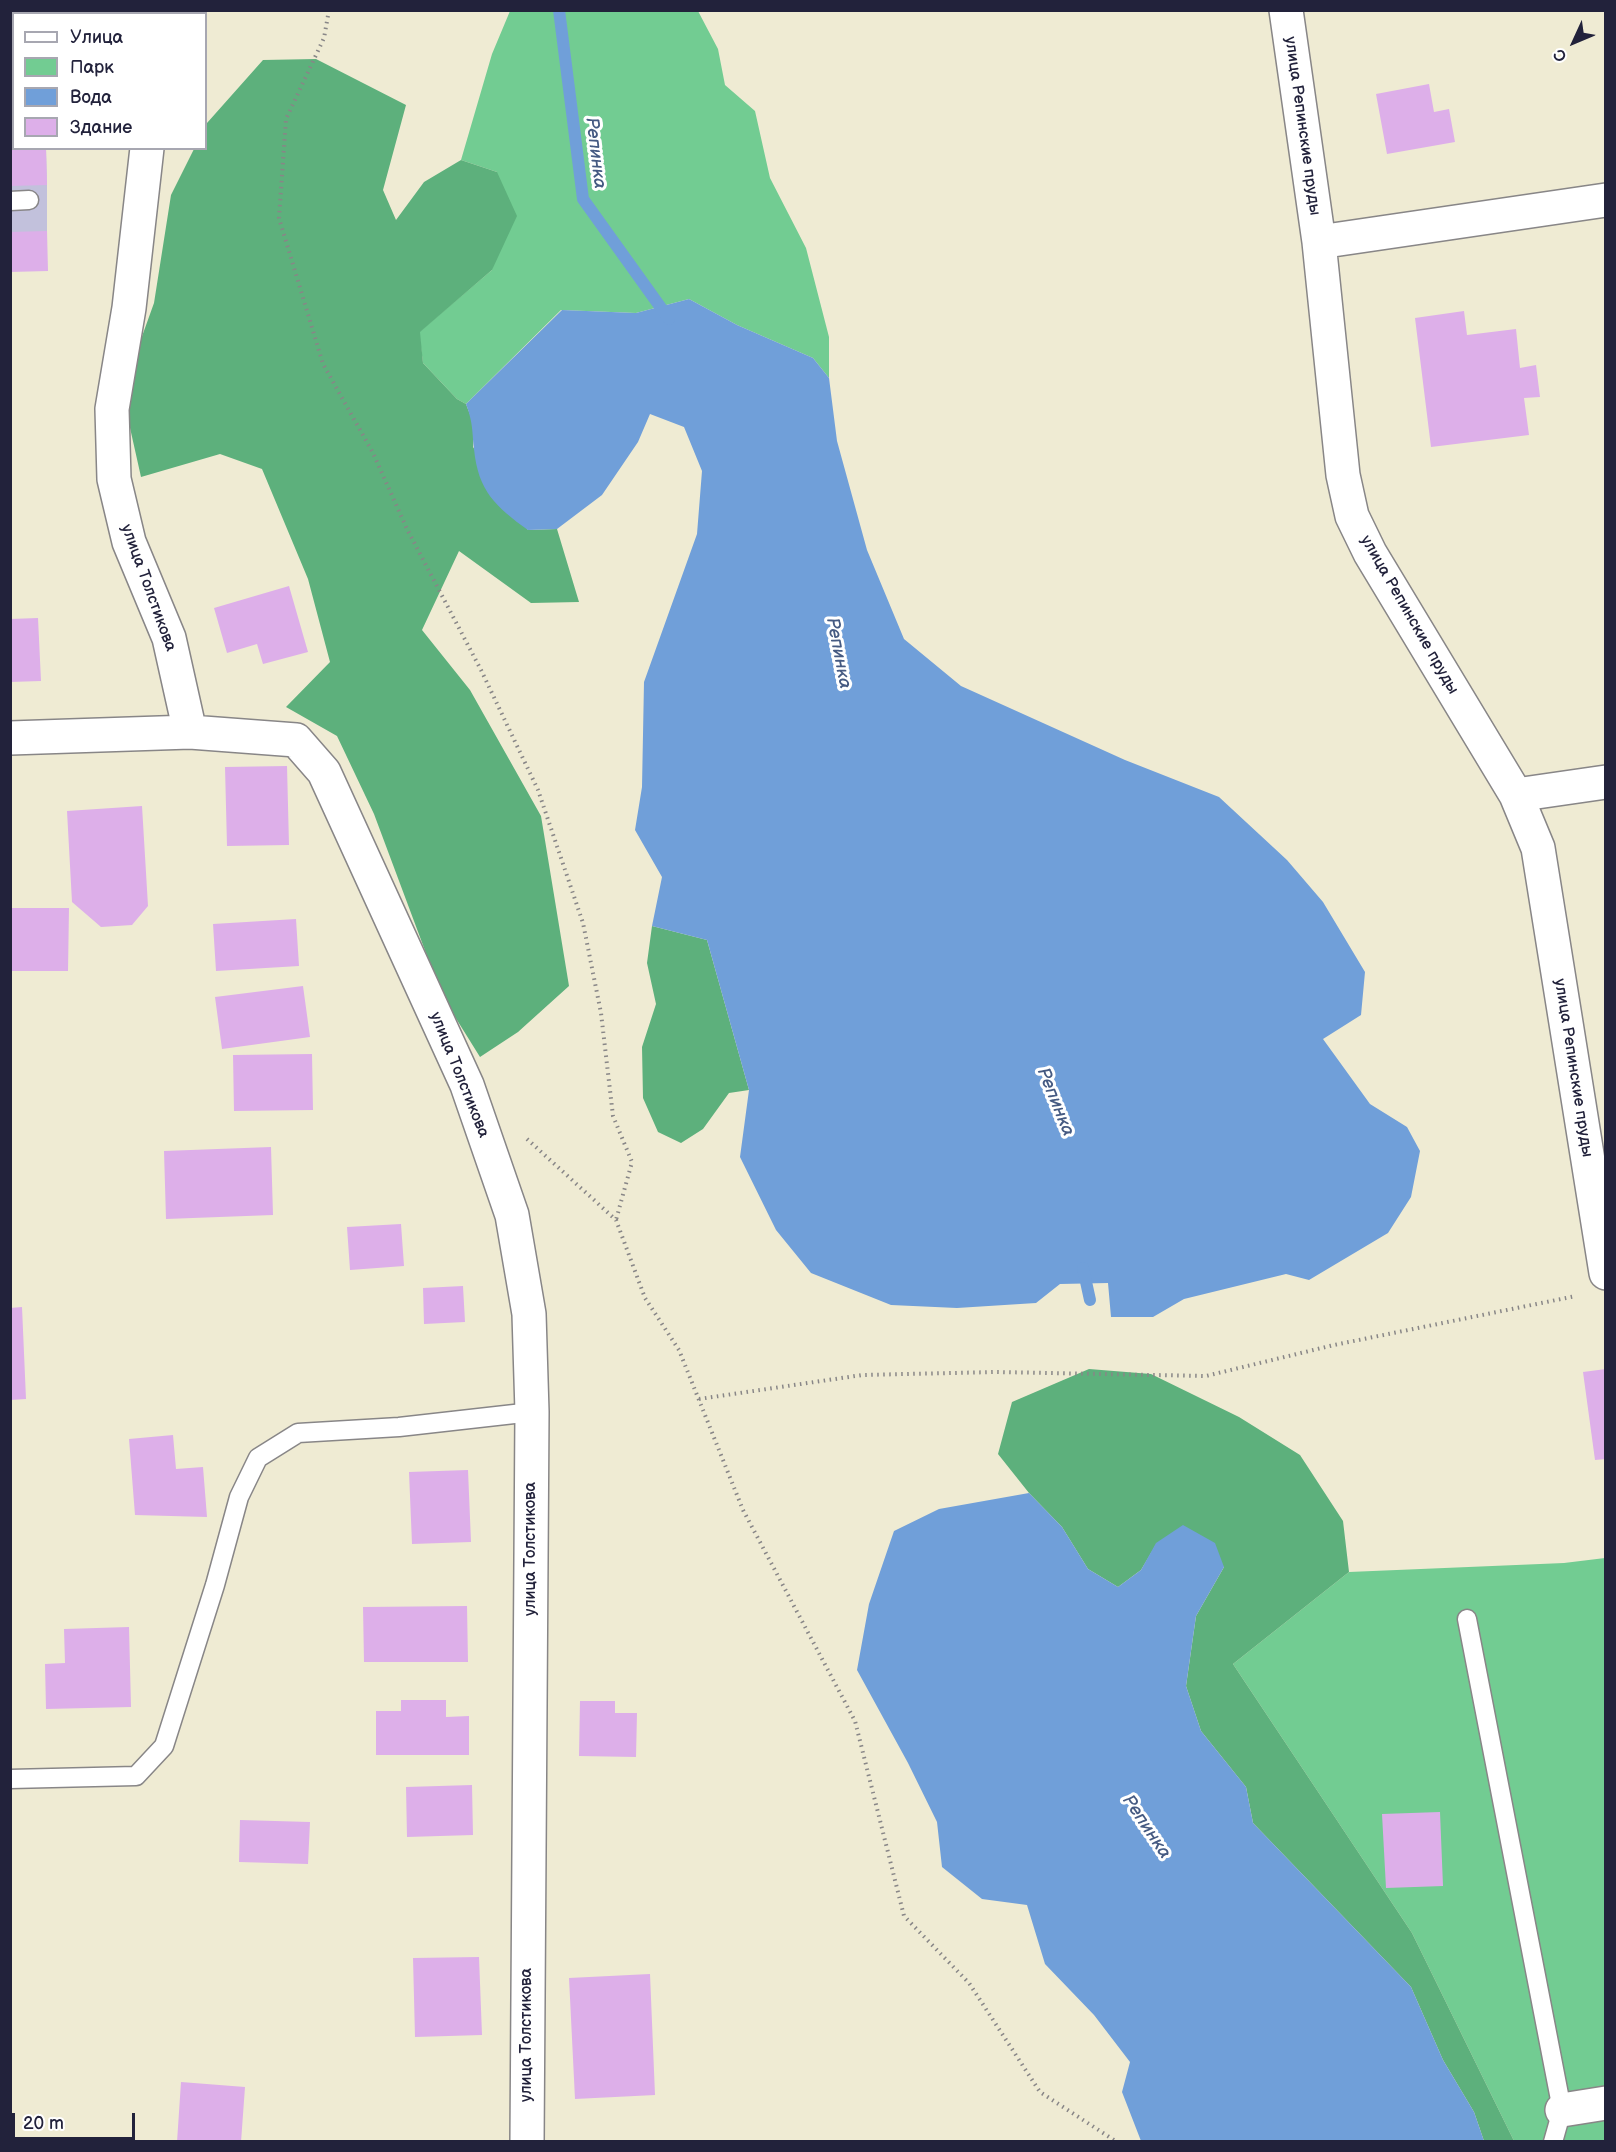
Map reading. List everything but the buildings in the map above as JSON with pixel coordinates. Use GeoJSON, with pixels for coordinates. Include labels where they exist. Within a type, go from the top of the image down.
{"type":"FeatureCollection","features":[{"type":"Feature","properties":{"kind":"street","name":"улица Репинские пруды"},"geometry":{"type":"LineString","coordinates":[[1286,10],[1318,242],[1343,475],[1352,516],[1370,553],[1516,795],[1538,848],[1594,1284]]}},
{"type":"Feature","properties":{"kind":"street","name":"улица Толстикова"},"geometry":{"type":"LineString","coordinates":[[147,150],[129,308],[112,409],[114,479],[129,542],[169,638],[190,732],[296,741],[324,772],[467,1084],[512,1215],[529,1314],[532,1412],[527,2142]]}},
{"type":"Feature","properties":{"kind":"street"},"geometry":{"type":"LineString","coordinates":[[1318,242],[1605,200]]}},
{"type":"Feature","properties":{"kind":"street"},"geometry":{"type":"LineString","coordinates":[[10,738],[190,732]]}},
{"type":"Feature","properties":{"kind":"street"},"geometry":{"type":"LineString","coordinates":[[1516,795],[1605,783]]}},
{"type":"Feature","properties":{"kind":"street"},"geometry":{"type":"LineString","coordinates":[[1562,2110],[1605,2103]]}},
{"type":"Feature","properties":{"kind":"lane"},"geometry":{"type":"LineString","coordinates":[[10,1779],[136,1776],[164,1746],[215,1586],[239,1497],[258,1458],[298,1433],[399,1427],[532,1412]]}},
{"type":"Feature","properties":{"kind":"lane"},"geometry":{"type":"LineString","coordinates":[[1467,1619],[1562,2110],[1553,2142]]}},
{"type":"Feature","properties":{"kind":"path"},"geometry":{"type":"LineString","coordinates":[[329,10],[324,38],[286,119],[279,218],[323,364],[373,453],[407,529],[481,670],[533,780],[583,923],[601,1013],[613,1116],[632,1162],[616,1220]]}},
{"type":"Feature","properties":{"kind":"path"},"geometry":{"type":"LineString","coordinates":[[519,1132],[616,1220],[645,1298],[679,1350],[743,1510],[855,1721],[904,1916],[969,1983],[1040,2092],[1117,2142]]}},
{"type":"Feature","properties":{"kind":"path"},"geometry":{"type":"LineString","coordinates":[[699,1399],[862,1375],[996,1372],[1206,1376],[1594,1284]]}},
{"type":"Feature","properties":{"kind":"shaded area"},"geometry":{"type":"Polygon","coordinates":[[[10,141],[12,141],[12,150],[46,150],[47,231],[11,272],[10,141]]]}},
{"type":"Feature","properties":{"kind":"green space"},"geometry":{"type":"Polygon","coordinates":[[[510,11],[698,11],[718,49],[725,85],[755,111],[770,178],[806,248],[829,337],[829,378],[813,358],[737,325],[689,299],[636,313],[561,310],[466,404],[457,399],[423,363],[419,332],[492,270],[497,172],[461,160],[492,54],[510,11]]]}},
{"type":"Feature","properties":{"kind":"green space"},"geometry":{"type":"Polygon","coordinates":[[[316,59],[406,105],[383,190],[396,220],[424,182],[461,160],[497,172],[517,216],[492,270],[420,332],[423,363],[457,399],[466,404],[474,425],[473,447],[528,530],[557,529],[579,602],[531,603],[459,551],[422,630],[470,690],[541,816],[569,986],[518,1032],[480,1057],[442,996],[374,814],[337,736],[286,707],[330,662],[308,579],[262,469],[220,454],[141,477],[122,392],[154,303],[171,195],[194,150],[207,150],[207,123],[263,60],[316,59]]]}},
{"type":"Feature","properties":{"kind":"green space"},"geometry":{"type":"Polygon","coordinates":[[[652,926],[707,940],[749,1090],[729,1093],[703,1129],[681,1143],[658,1132],[643,1098],[642,1047],[656,1004],[647,963],[652,926]]]}},
{"type":"Feature","properties":{"kind":"green space"},"geometry":{"type":"Polygon","coordinates":[[[1089,1369],[1151,1374],[1239,1417],[1300,1455],[1343,1521],[1349,1572],[1233,1664],[1412,1933],[1514,2141],[1484,2141],[1474,2112],[1443,2060],[1411,1987],[1253,1823],[1246,1787],[1201,1731],[1186,1686],[1196,1616],[1224,1567],[1157,1543],[1141,1570],[1118,1587],[1088,1569],[1062,1527],[1029,1493],[998,1454],[1012,1402],[1089,1369]]]}},
{"type":"Feature","properties":{"kind":"green space"},"geometry":{"type":"Polygon","coordinates":[[[1605,1558],[1605,2141],[1514,2141],[1412,1933],[1233,1664],[1349,1572],[1564,1563],[1605,1558]]]}},
{"type":"Feature","properties":{"kind":"water"},"geometry":{"type":"Polygon","coordinates":[[[689,299],[737,325],[813,358],[829,378],[837,441],[867,550],[904,639],[961,686],[1125,760],[1219,797],[1287,860],[1323,902],[1365,972],[1361,1015],[1323,1039],[1370,1104],[1407,1127],[1420,1151],[1411,1197],[1388,1233],[1309,1280],[1286,1274],[1184,1299],[1153,1317],[1111,1317],[1108,1283],[1060,1284],[1036,1303],[957,1308],[891,1305],[811,1273],[776,1230],[740,1157],[749,1090],[707,940],[652,926],[662,877],[635,830],[642,787],[644,682],[697,534],[702,471],[684,427],[650,414],[638,442],[602,495],[557,529],[528,530],[507,514],[490,497],[484,487],[476,464],[471,422],[466,404],[562,310],[636,313],[689,299]]]}},
{"type":"Feature","properties":{"kind":"water"},"geometry":{"type":"Polygon","coordinates":[[[1029,1493],[1062,1527],[1088,1569],[1118,1587],[1141,1570],[1156,1543],[1183,1525],[1215,1543],[1224,1567],[1196,1616],[1186,1686],[1201,1731],[1246,1787],[1253,1823],[1411,1987],[1443,2060],[1474,2112],[1484,2141],[1141,2141],[1122,2092],[1130,2062],[1094,2015],[1045,1964],[1027,1905],[982,1899],[942,1867],[937,1822],[908,1763],[857,1670],[869,1604],[894,1531],[939,1509],[1029,1493]]]}},
{"type":"Feature","properties":{"kind":"waterway","name":"Репинка"},"geometry":{"type":"LineString","coordinates":[[559,10],[583,199],[669,319]]}},
{"type":"Feature","properties":{"kind":"waterway","name":"Репинка"},"geometry":{"type":"LineString","coordinates":[[1083,1268],[1090,1300]]}}]}
